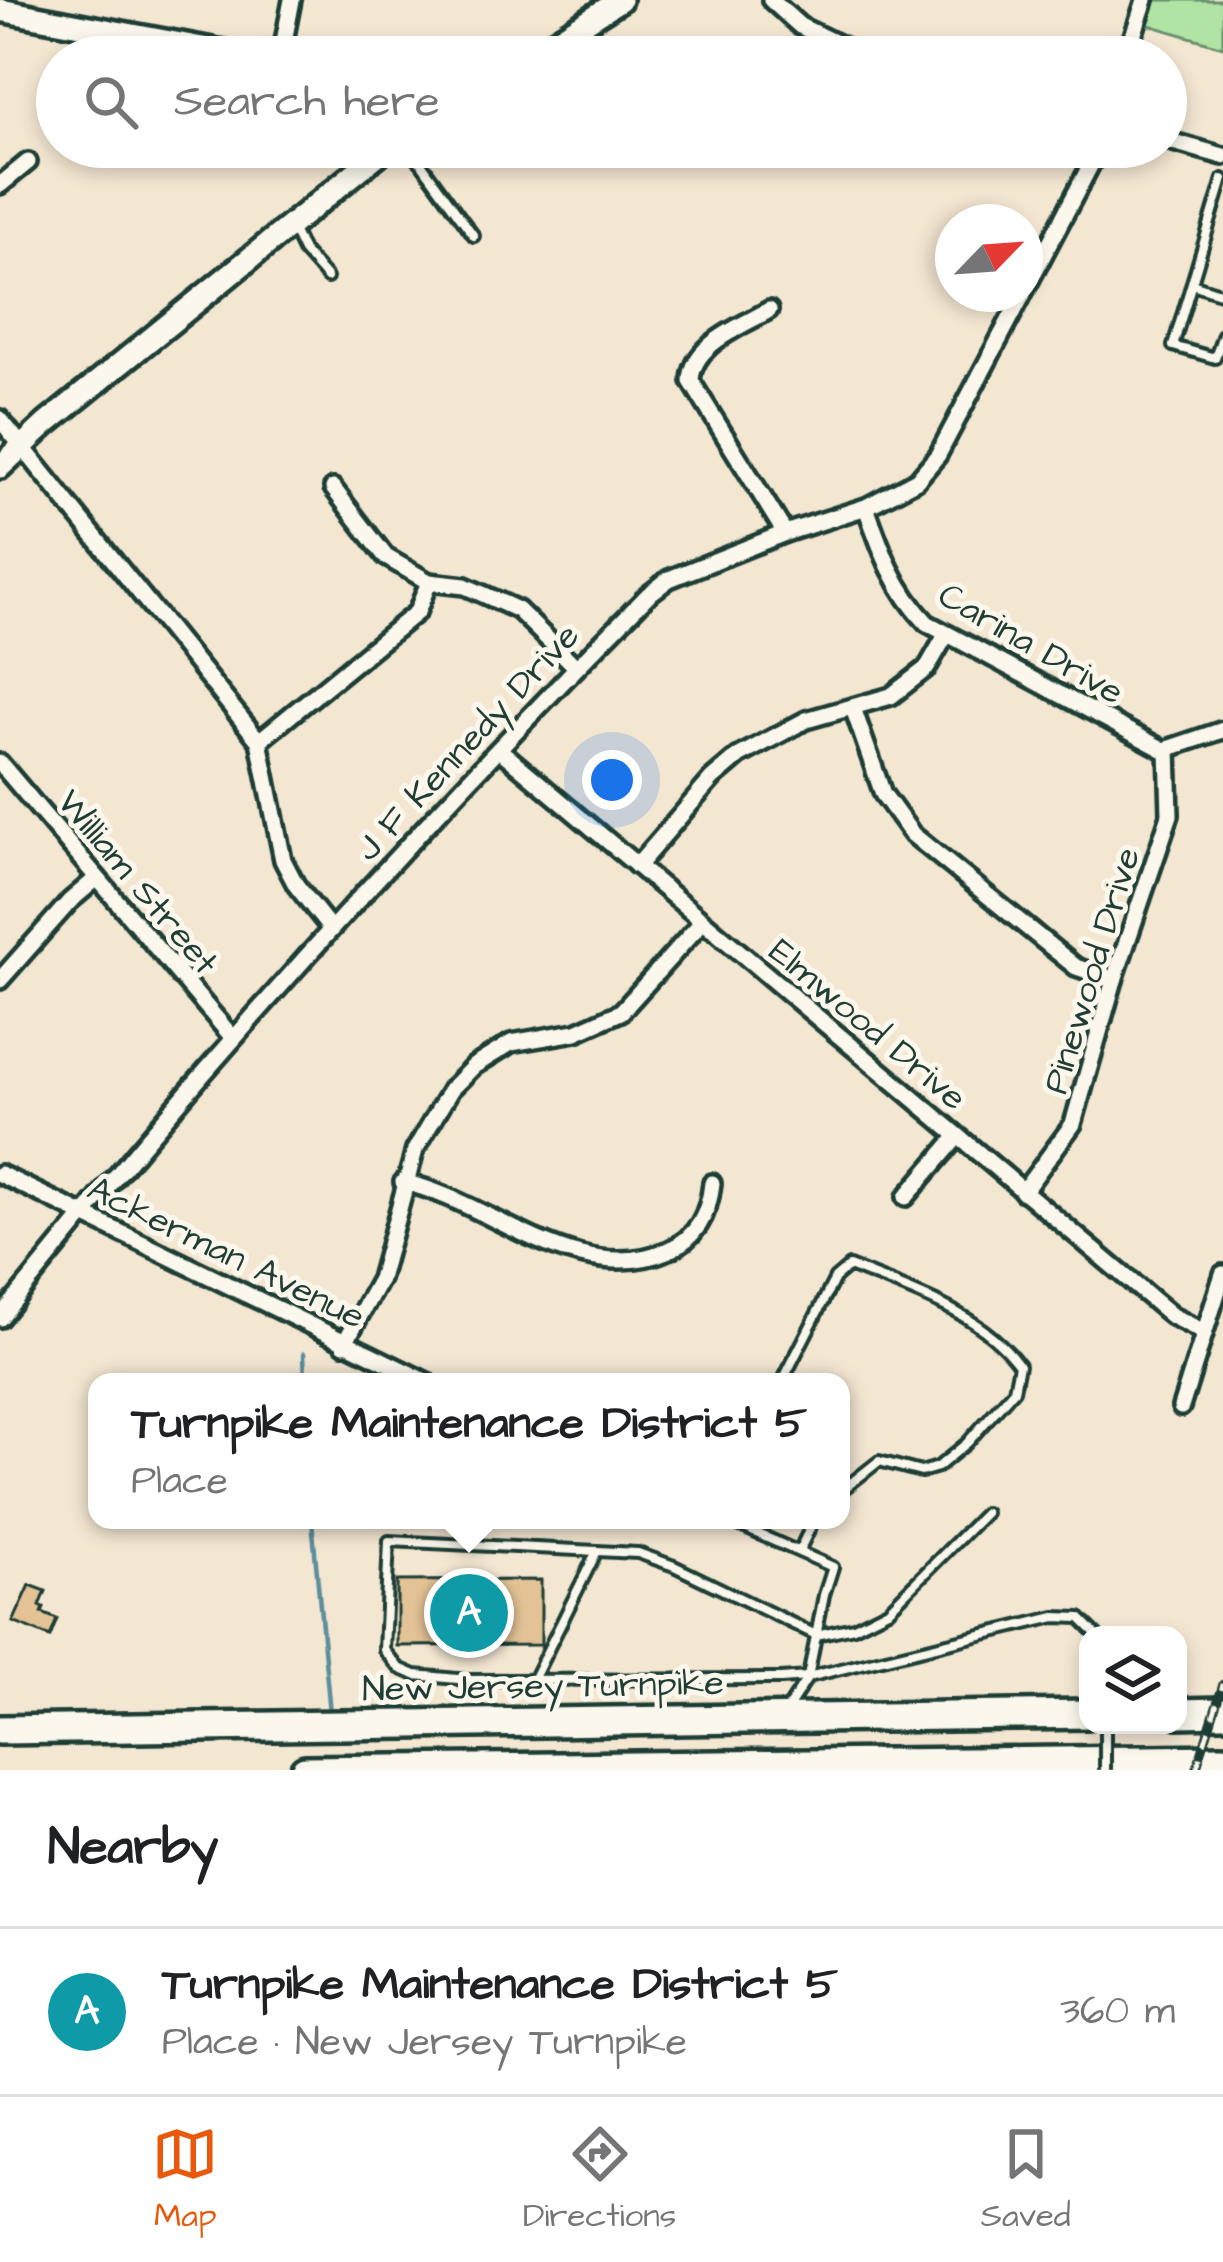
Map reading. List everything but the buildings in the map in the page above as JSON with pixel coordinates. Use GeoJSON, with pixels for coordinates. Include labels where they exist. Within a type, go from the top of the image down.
{"type":"FeatureCollection","features":[{"type":"Feature","properties":{"kind":"highway"},"geometry":{"type":"LineString","coordinates":[[1187,1713],[1223,1712]]}},
{"type":"Feature","properties":{"kind":"highway","name":"New Jersey Turnpike"},"geometry":{"type":"LineString","coordinates":[[0,1730],[1079,1714]]}},
{"type":"Feature","properties":{"kind":"highway"},"geometry":{"type":"LineString","coordinates":[[305,1770],[1223,1759]]}},
{"type":"Feature","properties":{"kind":"street"},"geometry":{"type":"LineString","coordinates":[[285,36],[292,0]]}},
{"type":"Feature","properties":{"kind":"street"},"geometry":{"type":"LineString","coordinates":[[771,0],[800,26],[821,36]]}},
{"type":"Feature","properties":{"kind":"street"},"geometry":{"type":"LineString","coordinates":[[1133,36],[1145,0]]}},
{"type":"Feature","properties":{"kind":"street"},"geometry":{"type":"LineString","coordinates":[[559,36],[604,4]]}},
{"type":"Feature","properties":{"kind":"street"},"geometry":{"type":"LineString","coordinates":[[0,10],[138,36]]}},
{"type":"Feature","properties":{"kind":"street"},"geometry":{"type":"LineString","coordinates":[[1187,146],[1223,156]]}},
{"type":"Feature","properties":{"kind":"street"},"geometry":{"type":"LineString","coordinates":[[0,185],[28,163]]}},
{"type":"Feature","properties":{"kind":"street"},"geometry":{"type":"LineString","coordinates":[[0,466],[360,168]]}},
{"type":"Feature","properties":{"kind":"street","name":"J F Kennedy Drive"},"geometry":{"type":"LineString","coordinates":[[1043,256],[1089,168]]}},
{"type":"Feature","properties":{"kind":"street"},"geometry":{"type":"LineString","coordinates":[[769,310],[700,352],[691,367],[691,380],[785,533]]}},
{"type":"Feature","properties":{"kind":"street","name":"J F Kennedy Drive"},"geometry":{"type":"LineString","coordinates":[[0,1318],[84,1213],[330,928],[648,595],[669,579],[785,533],[866,508],[917,480],[938,454],[1013,312]]}},
{"type":"Feature","properties":{"kind":"street"},"geometry":{"type":"LineString","coordinates":[[0,419],[259,741],[283,860],[330,928]]}},
{"type":"Feature","properties":{"kind":"street"},"geometry":{"type":"LineString","coordinates":[[333,488],[386,556],[429,582],[465,586],[518,610],[576,668]]}},
{"type":"Feature","properties":{"kind":"street","name":"Carina Drive"},"geometry":{"type":"LineString","coordinates":[[866,508],[901,591],[927,623],[1168,749]]}},
{"type":"Feature","properties":{"kind":"street"},"geometry":{"type":"LineString","coordinates":[[259,741],[417,612],[429,582]]}},
{"type":"Feature","properties":{"kind":"street"},"geometry":{"type":"LineString","coordinates":[[637,866],[712,779],[739,756],[806,720],[891,696],[927,668],[946,634]]}},
{"type":"Feature","properties":{"kind":"street"},"geometry":{"type":"LineString","coordinates":[[853,708],[883,794],[912,834],[1076,967],[1114,980]]}},
{"type":"Feature","properties":{"kind":"street"},"geometry":{"type":"LineString","coordinates":[[1168,749],[1223,730]]}},
{"type":"Feature","properties":{"kind":"street","name":"Pinewood Drive"},"geometry":{"type":"LineString","coordinates":[[1023,1192],[1073,1124],[1114,980],[1170,815],[1168,749]]}},
{"type":"Feature","properties":{"kind":"street","name":"Elmwood Drive"},"geometry":{"type":"LineString","coordinates":[[501,751],[1172,1316],[1204,1332]]}},
{"type":"Feature","properties":{"kind":"street","name":"William Street"},"geometry":{"type":"LineString","coordinates":[[0,763],[233,1038]]}},
{"type":"Feature","properties":{"kind":"street"},"geometry":{"type":"LineString","coordinates":[[0,980],[70,901],[97,878]]}},
{"type":"Feature","properties":{"kind":"street"},"geometry":{"type":"LineString","coordinates":[[344,1344],[380,1279],[403,1182],[433,1116],[451,1089],[474,1066],[511,1042],[576,1032],[621,1012],[702,922]]}},
{"type":"Feature","properties":{"kind":"street"},"geometry":{"type":"LineString","coordinates":[[906,1197],[957,1137]]}},
{"type":"Feature","properties":{"kind":"street","name":"Ackerman Avenue"},"geometry":{"type":"LineString","coordinates":[[0,1174],[407,1373]]}},
{"type":"Feature","properties":{"kind":"street"},"geometry":{"type":"LineString","coordinates":[[403,1182],[433,1189],[563,1250],[596,1260],[630,1260],[681,1244],[710,1206],[712,1183]]}},
{"type":"Feature","properties":{"kind":"street"},"geometry":{"type":"LineString","coordinates":[[1181,1407],[1223,1274]]}},
{"type":"Feature","properties":{"kind":"lane"},"geometry":{"type":"LineString","coordinates":[[425,168],[474,236]]}},
{"type":"Feature","properties":{"kind":"lane"},"geometry":{"type":"LineString","coordinates":[[1223,178],[1173,346],[1215,358],[1223,334]]}},
{"type":"Feature","properties":{"kind":"lane"},"geometry":{"type":"LineString","coordinates":[[288,224],[327,278]]}},
{"type":"Feature","properties":{"kind":"lane"},"geometry":{"type":"LineString","coordinates":[[1192,284],[1223,294]]}},
{"type":"Feature","properties":{"kind":"lane"},"geometry":{"type":"LineString","coordinates":[[787,1373],[835,1279],[849,1266],[974,1323],[1003,1343],[1019,1365],[1014,1390],[967,1443],[938,1467],[921,1472],[879,1461],[850,1484]]}},
{"type":"Feature","properties":{"kind":"lane"},"geometry":{"type":"LineString","coordinates":[[986,1513],[888,1610],[854,1628],[816,1635],[638,1553],[389,1541],[384,1650],[399,1668],[416,1675],[468,1680],[808,1677],[1055,1617],[1080,1618],[1088,1626]]}},
{"type":"Feature","properties":{"kind":"lane"},"geometry":{"type":"LineString","coordinates":[[747,1529],[833,1567],[808,1677],[782,1717]]}},
{"type":"Feature","properties":{"kind":"lane"},"geometry":{"type":"LineString","coordinates":[[798,1552],[810,1529]]}},
{"type":"Feature","properties":{"kind":"lane"},"geometry":{"type":"LineString","coordinates":[[532,1680],[597,1551]]}},
{"type":"Feature","properties":{"kind":"lane"},"geometry":{"type":"LineString","coordinates":[[1105,1734],[1105,1770]]}},
{"type":"Feature","properties":{"kind":"green space"},"geometry":{"type":"Polygon","coordinates":[[[1146,0],[1223,0],[1223,47],[1187,36],[1142,23],[1146,0]]]}},
{"type":"Feature","properties":{"kind":"waterway"},"geometry":{"type":"LineString","coordinates":[[304,1353],[305,1373]]}},
{"type":"Feature","properties":{"kind":"waterway"},"geometry":{"type":"LineString","coordinates":[[313,1529],[330,1713]]}},
{"type":"Feature","properties":{"kind":"railway"},"geometry":{"type":"LineString","coordinates":[[1196,1770],[1223,1684]]}},
{"type":"Feature","properties":{"kind":"place","name":"Turnpike Maintenance District 5"},"geometry":{"type":"Point","coordinates":[469,1613]}}]}
